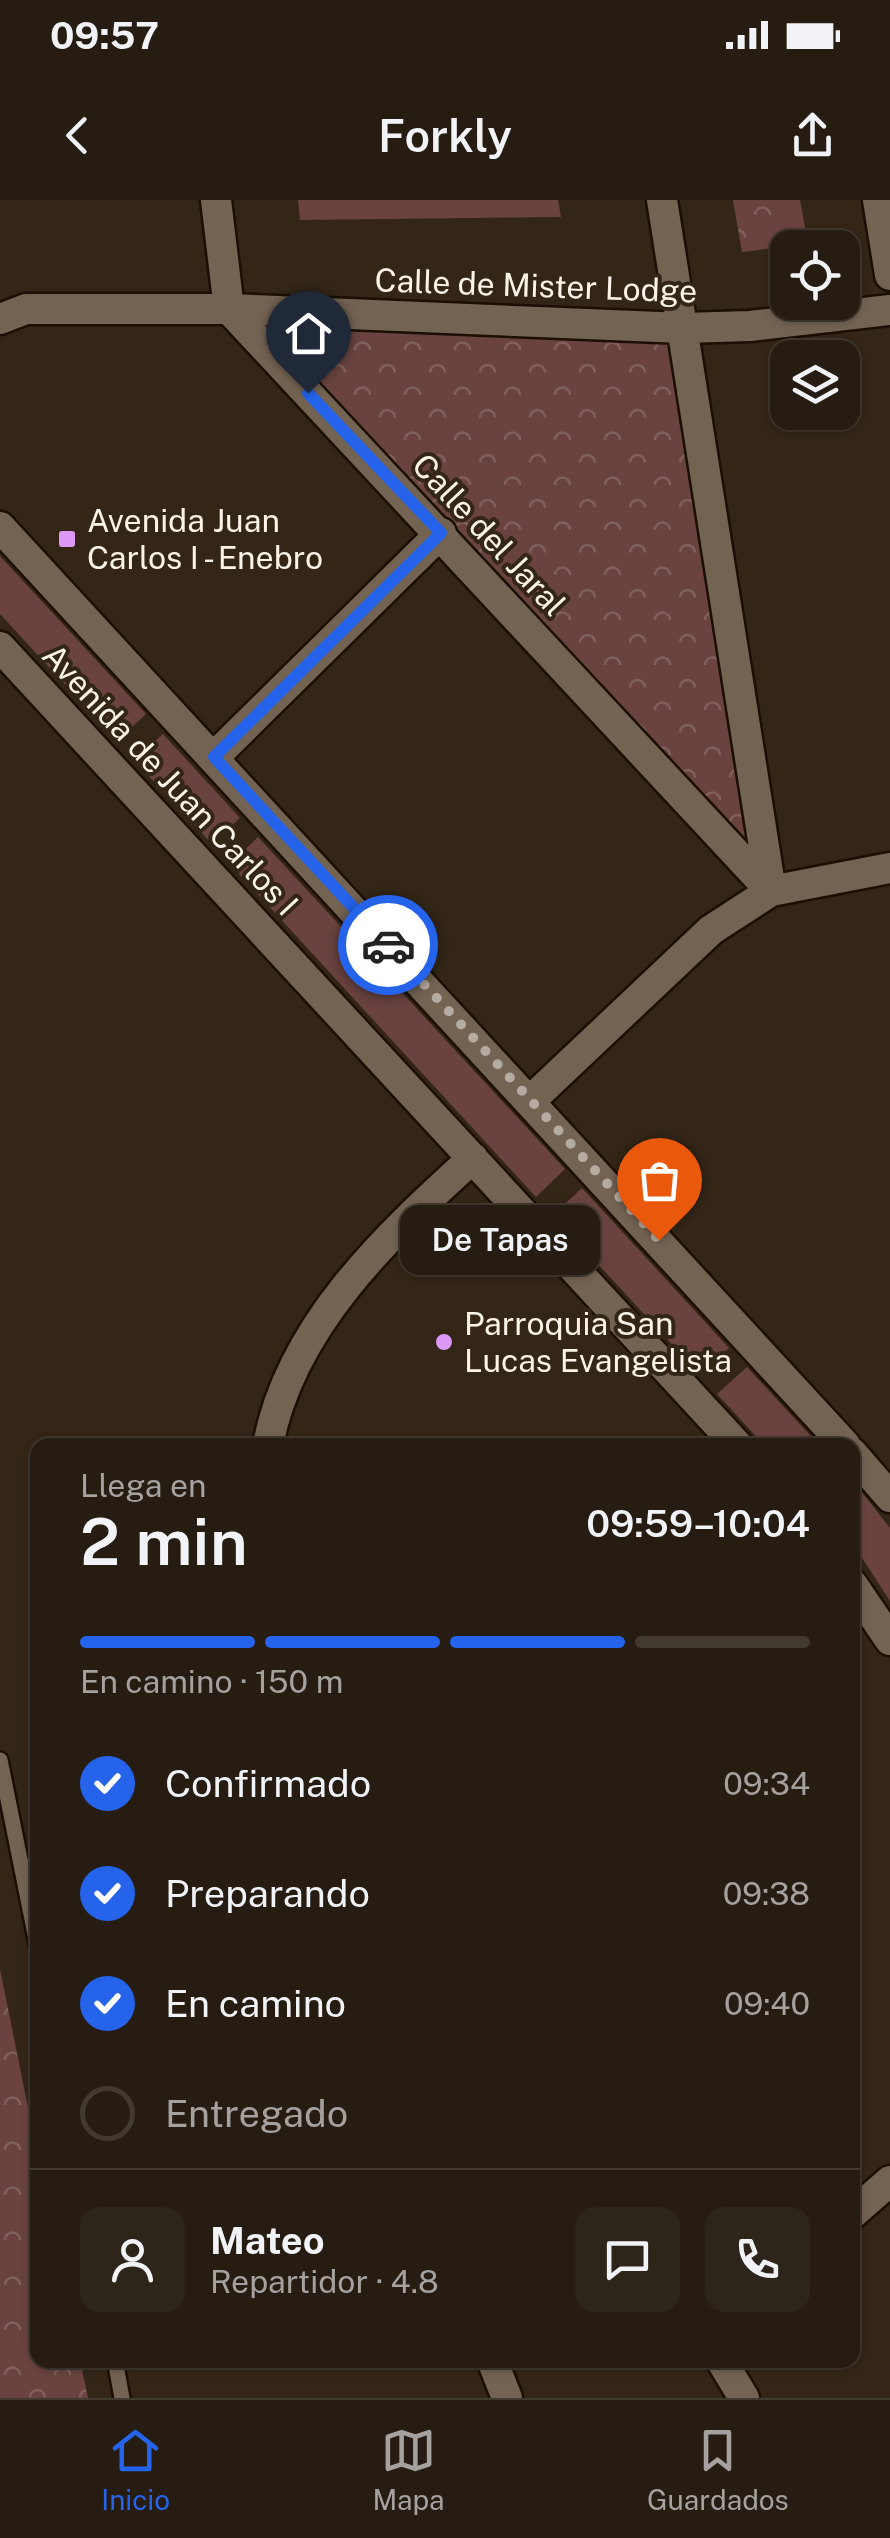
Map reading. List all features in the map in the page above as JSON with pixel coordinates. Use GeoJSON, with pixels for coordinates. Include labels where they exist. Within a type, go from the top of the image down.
{"type":"FeatureCollection","features":[{"type":"Feature","properties":{"kind":"street"},"geometry":{"type":"LineString","coordinates":[[216,200],[229,308]]}},
{"type":"Feature","properties":{"kind":"street"},"geometry":{"type":"LineString","coordinates":[[662,200],[771,892]]}},
{"type":"Feature","properties":{"kind":"street"},"geometry":{"type":"LineString","coordinates":[[878,200],[890,275]]}},
{"type":"Feature","properties":{"kind":"street","name":"Calle de Mister Lodge"},"geometry":{"type":"LineString","coordinates":[[0,319],[26,309],[229,308],[683,328],[750,326],[890,310]]}},
{"type":"Feature","properties":{"kind":"street","name":"Calle del Jaral"},"geometry":{"type":"LineString","coordinates":[[229,308],[771,892]]}},
{"type":"Feature","properties":{"kind":"street","name":"Avenida de Juan Carlos I"},"geometry":{"type":"LineString","coordinates":[[0,526],[839,1438]]}},
{"type":"Feature","properties":{"kind":"street"},"geometry":{"type":"LineString","coordinates":[[214,757],[441,533]]}},
{"type":"Feature","properties":{"kind":"street","name":"Avenida de Juan Carlos I"},"geometry":{"type":"LineString","coordinates":[[0,647],[731,1438]]}},
{"type":"Feature","properties":{"kind":"street"},"geometry":{"type":"LineString","coordinates":[[530,1101],[711,930],[771,892],[890,868]]}},
{"type":"Feature","properties":{"kind":"street"},"geometry":{"type":"LineString","coordinates":[[270,1438],[287,1387],[337,1297],[368,1258],[473,1158]]}},
{"type":"Feature","properties":{"kind":"street"},"geometry":{"type":"LineString","coordinates":[[860,1462],[890,1497]]}},
{"type":"Feature","properties":{"kind":"street"},"geometry":{"type":"LineString","coordinates":[[860,1596],[890,1640]]}},
{"type":"Feature","properties":{"kind":"street"},"geometry":{"type":"LineString","coordinates":[[860,2207],[890,2181]]}},
{"type":"Feature","properties":{"kind":"street"},"geometry":{"type":"LineString","coordinates":[[495,2368],[507,2398]]}},
{"type":"Feature","properties":{"kind":"street"},"geometry":{"type":"LineString","coordinates":[[726,2368],[744,2398]]}},
{"type":"Feature","properties":{"kind":"lane"},"geometry":{"type":"LineString","coordinates":[[0,1760],[30,1909]]}},
{"type":"Feature","properties":{"kind":"lane"},"geometry":{"type":"LineString","coordinates":[[116,2368],[122,2398]]}},
{"type":"Feature","properties":{"kind":"green space"},"geometry":{"type":"Polygon","coordinates":[[[298,200],[558,200],[561,217],[300,220],[298,200]]]}},
{"type":"Feature","properties":{"kind":"green space"},"geometry":{"type":"Polygon","coordinates":[[[733,200],[800,200],[805,230],[770,230],[770,249],[742,252],[733,200]]]}},
{"type":"Feature","properties":{"kind":"green space"},"geometry":{"type":"Polygon","coordinates":[[[229,309],[683,328],[771,891],[229,309]]]}},
{"type":"Feature","properties":{"kind":"green space"},"geometry":{"type":"Polygon","coordinates":[[[0,556],[146,714],[117,741],[0,614],[0,556]]]}},
{"type":"Feature","properties":{"kind":"green space"},"geometry":{"type":"Polygon","coordinates":[[[163,734],[240,818],[212,844],[134,760],[163,734]]]}},
{"type":"Feature","properties":{"kind":"green space"},"geometry":{"type":"Polygon","coordinates":[[[258,837],[565,1169],[536,1197],[230,864],[258,837]]]}},
{"type":"Feature","properties":{"kind":"green space"},"geometry":{"type":"Polygon","coordinates":[[[582,1188],[729,1348],[700,1375],[553,1215],[582,1188]]]}},
{"type":"Feature","properties":{"kind":"green space"},"geometry":{"type":"Polygon","coordinates":[[[747,1367],[813,1438],[758,1438],[717,1394],[747,1367]]]}},
{"type":"Feature","properties":{"kind":"green space"},"geometry":{"type":"Polygon","coordinates":[[[860,1490],[890,1528],[890,1601],[860,1555],[860,1490]]]}},
{"type":"Feature","properties":{"kind":"green space"},"geometry":{"type":"Polygon","coordinates":[[[0,1969],[30,2117],[30,2368],[82,2368],[88,2398],[0,2398],[0,1969]]]}},
{"type":"Feature","properties":{"kind":"way so far"},"geometry":{"type":"LineString","coordinates":[[388,945],[659,1240]]}},
{"type":"Feature","properties":{"kind":"place","name":"Avenida Juan Carlos I - Enebro"},"geometry":{"type":"Point","coordinates":[67,539]}},
{"type":"Feature","properties":{"kind":"place","name":"De Tapas"},"geometry":{"type":"Point","coordinates":[659,1240]}},
{"type":"Feature","properties":{"kind":"place","name":"Parroquia San Lucas Evangelista"},"geometry":{"type":"Point","coordinates":[444,1342]}},
{"type":"Feature","properties":{"kind":"route"},"geometry":{"type":"LineString","coordinates":[[308,393],[441,533],[214,757],[388,945]]}}]}
